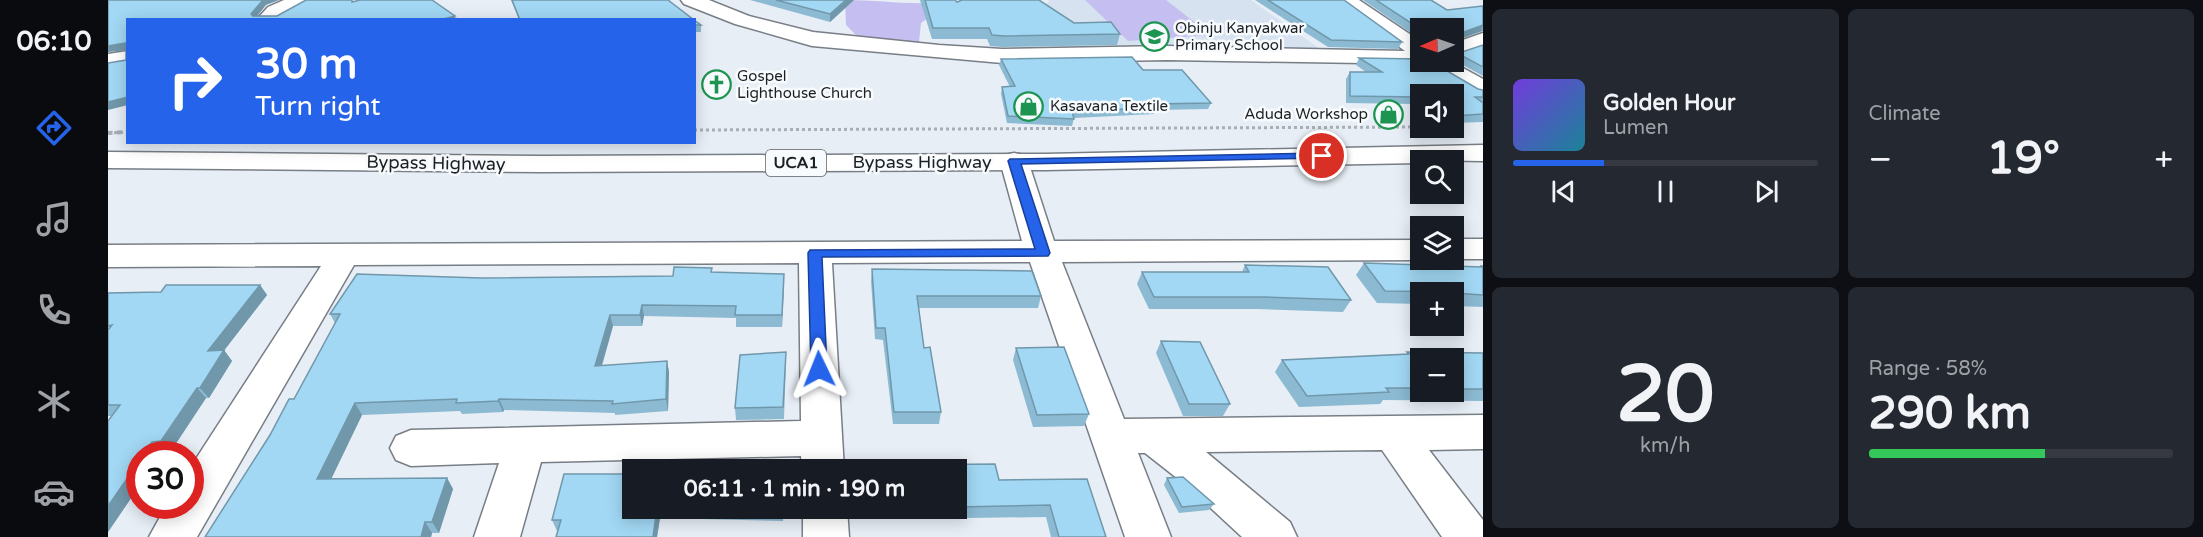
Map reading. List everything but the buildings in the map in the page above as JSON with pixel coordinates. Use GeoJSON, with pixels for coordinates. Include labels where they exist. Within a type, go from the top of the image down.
{"type":"FeatureCollection","features":[{"type":"Feature","properties":{"kind":"street"},"geometry":{"type":"LineString","coordinates":[[268,18],[275,11],[301,0]]}},
{"type":"Feature","properties":{"kind":"street"},"geometry":{"type":"LineString","coordinates":[[691,0],[742,20],[812,39],[939,52],[1002,56],[1167,53],[1410,58]]}},
{"type":"Feature","properties":{"kind":"street"},"geometry":{"type":"LineString","coordinates":[[1345,0],[1410,44]]}},
{"type":"Feature","properties":{"kind":"street"},"geometry":{"type":"LineString","coordinates":[[1464,47],[1483,40]]}},
{"type":"Feature","properties":{"kind":"street"},"geometry":{"type":"LineString","coordinates":[[108,61],[126,58]]}},
{"type":"Feature","properties":{"kind":"street"},"geometry":{"type":"LineString","coordinates":[[1453,72],[1483,89]]}},
{"type":"Feature","properties":{"kind":"street","name":"Bypass Highway"},"geometry":{"type":"LineString","coordinates":[[108,160],[542,164],[1014,161],[1483,153]]}},
{"type":"Feature","properties":{"kind":"street"},"geometry":{"type":"LineString","coordinates":[[1014,161],[1043,253],[1148,537]]}},
{"type":"Feature","properties":{"kind":"street"},"geometry":{"type":"LineString","coordinates":[[108,256],[1043,253],[1410,249]]}},
{"type":"Feature","properties":{"kind":"street"},"geometry":{"type":"LineString","coordinates":[[1464,249],[1483,249]]}},
{"type":"Feature","properties":{"kind":"street"},"geometry":{"type":"LineString","coordinates":[[411,448],[525,446],[822,454],[815,253]]}},
{"type":"Feature","properties":{"kind":"street"},"geometry":{"type":"LineString","coordinates":[[172,537],[345,254]]}},
{"type":"Feature","properties":{"kind":"street"},"geometry":{"type":"LineString","coordinates":[[1111,436],[1483,432]]}},
{"type":"Feature","properties":{"kind":"street"},"geometry":{"type":"LineString","coordinates":[[1394,434],[1468,537]]}},
{"type":"Feature","properties":{"kind":"street"},"geometry":{"type":"LineString","coordinates":[[1154,436],[1202,473],[1274,537]]}},
{"type":"Feature","properties":{"kind":"street"},"geometry":{"type":"LineString","coordinates":[[496,537],[525,446]]}},
{"type":"Feature","properties":{"kind":"street"},"geometry":{"type":"LineString","coordinates":[[825,519],[826,537]]}},
{"type":"Feature","properties":{"kind":"path"},"geometry":{"type":"LineString","coordinates":[[696,130],[1410,127]]}},
{"type":"Feature","properties":{"kind":"path"},"geometry":{"type":"LineString","coordinates":[[108,133],[126,132]]}},
{"type":"Feature","properties":{"kind":"shaded area"},"geometry":{"type":"Polygon","coordinates":[[[845,0],[931,3],[928,18],[921,23],[919,42],[890,45],[863,42],[846,25],[845,0]]]}},
{"type":"Feature","properties":{"kind":"shaded area","name":"Obinju Kanyakwar Primary School"},"geometry":{"type":"Polygon","coordinates":[[[1048,0],[1251,0],[1330,56],[1013,54],[994,21],[1049,2],[1048,0]]]}},
{"type":"Feature","properties":{"kind":"shaded area"},"geometry":{"type":"Polygon","coordinates":[[[1085,0],[1166,0],[1211,35],[1128,41],[1085,0]]]}},
{"type":"Feature","properties":{"kind":"place","name":"Obinju Kanyakwar Primary School"},"geometry":{"type":"Point","coordinates":[1154,37]}},
{"type":"Feature","properties":{"kind":"place","name":"Gospel Lighthouse Church"},"geometry":{"type":"Point","coordinates":[716,85]}},
{"type":"Feature","properties":{"kind":"place","name":"Kasavana Textile"},"geometry":{"type":"Point","coordinates":[1029,106]}},
{"type":"Feature","properties":{"kind":"place","name":"Aduda Workshop"},"geometry":{"type":"Point","coordinates":[1389,114]}},
{"type":"Feature","properties":{"kind":"route"},"geometry":{"type":"LineString","coordinates":[[819,369],[815,253],[1043,253],[1014,161],[1322,156]]}}]}
